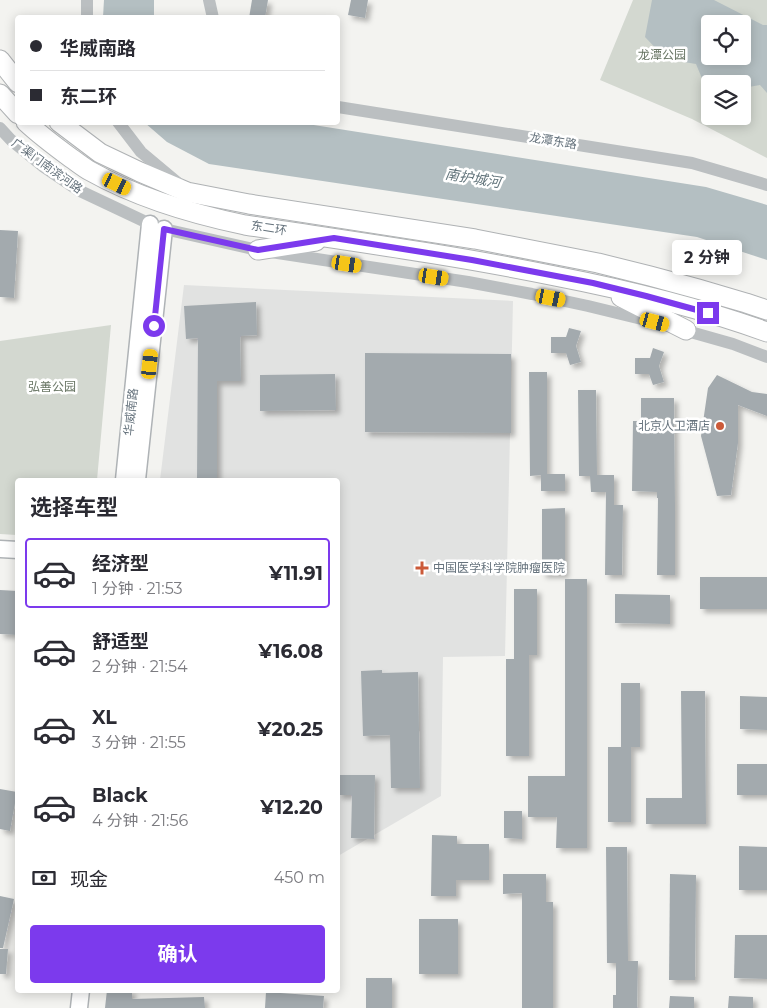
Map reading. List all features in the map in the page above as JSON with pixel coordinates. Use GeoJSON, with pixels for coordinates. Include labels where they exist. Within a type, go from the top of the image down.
{"type":"FeatureCollection","features":[{"type":"Feature","properties":{"kind":"highway"},"geometry":{"type":"LineString","coordinates":[[0,60],[15,79]]}},
{"type":"Feature","properties":{"kind":"highway"},"geometry":{"type":"LineString","coordinates":[[0,94],[15,111]]}},
{"type":"Feature","properties":{"kind":"highway","name":"东二环"},"geometry":{"type":"LineString","coordinates":[[30,125],[89,171],[132,191],[208,217],[245,225],[472,260],[593,283],[692,308],[767,332]]}},
{"type":"Feature","properties":{"kind":"highway","name":"东二环"},"geometry":{"type":"LineString","coordinates":[[63,125],[100,153],[187,192],[249,204],[475,239],[598,263],[698,289],[767,310]]}},
{"type":"Feature","properties":{"kind":"highway"},"geometry":{"type":"LineString","coordinates":[[258,250],[334,238]]}},
{"type":"Feature","properties":{"kind":"highway"},"geometry":{"type":"LineString","coordinates":[[593,283],[686,330]]}},
{"type":"Feature","properties":{"kind":"main road","name":"华威南路"},"geometry":{"type":"LineString","coordinates":[[124,478],[157,226]]}},
{"type":"Feature","properties":{"kind":"main road","name":"华威南路"},"geometry":{"type":"LineString","coordinates":[[137,478],[157,226]]}},
{"type":"Feature","properties":{"kind":"main road"},"geometry":{"type":"LineString","coordinates":[[0,549],[15,550]]}},
{"type":"Feature","properties":{"kind":"main road"},"geometry":{"type":"LineString","coordinates":[[69,1008],[71,993]]}},
{"type":"Feature","properties":{"kind":"main road"},"geometry":{"type":"LineString","coordinates":[[79,1008],[81,993]]}},
{"type":"Feature","properties":{"kind":"street"},"geometry":{"type":"LineString","coordinates":[[87,0],[87,15]]}},
{"type":"Feature","properties":{"kind":"street"},"geometry":{"type":"LineString","coordinates":[[209,0],[213,15]]}},
{"type":"Feature","properties":{"kind":"street","name":"龙潭东路"},"geometry":{"type":"LineString","coordinates":[[340,107],[692,163],[767,185]]}},
{"type":"Feature","properties":{"kind":"street"},"geometry":{"type":"LineString","coordinates":[[120,125],[141,152],[187,192]]}},
{"type":"Feature","properties":{"kind":"street","name":"广渠门南滨河路"},"geometry":{"type":"LineString","coordinates":[[0,128],[11,140],[78,190],[157,226],[258,250],[486,286],[588,306],[686,330],[733,344],[767,357]]}},
{"type":"Feature","properties":{"kind":"shaded area","name":"中国医学科学院肿瘤医院"},"geometry":{"type":"Polygon","coordinates":[[[184,285],[513,301],[505,656],[443,657],[441,796],[340,855],[340,478],[160,478],[184,285]]]}},
{"type":"Feature","properties":{"kind":"green space","name":"龙潭公园"},"geometry":{"type":"Polygon","coordinates":[[[633,0],[767,0],[767,158],[704,125],[751,125],[751,75],[701,75],[701,124],[600,80],[633,0]]]}},
{"type":"Feature","properties":{"kind":"green space","name":"弘善公园"},"geometry":{"type":"Polygon","coordinates":[[[111,325],[97,478],[15,478],[15,535],[0,534],[0,341],[111,325]]]}},
{"type":"Feature","properties":{"kind":"water"},"geometry":{"type":"Polygon","coordinates":[[[104,0],[154,0],[154,15],[103,15],[104,0]]]}},
{"type":"Feature","properties":{"kind":"water"},"geometry":{"type":"Polygon","coordinates":[[[652,0],[714,0],[743,15],[701,15],[701,65],[751,65],[751,19],[767,25],[767,93],[760,85],[751,87],[751,75],[701,76],[696,64],[666,59],[645,37],[652,0]]]}},
{"type":"Feature","properties":{"kind":"water","name":"南护城河"},"geometry":{"type":"Polygon","coordinates":[[[147,125],[314,125],[706,187],[767,205],[767,260],[697,237],[209,164],[167,142],[147,125]]]}},
{"type":"Feature","properties":{"kind":"building"},"geometry":{"type":"Polygon","coordinates":[[[252,0],[268,0],[266,15],[250,15],[252,0]]]}},
{"type":"Feature","properties":{"kind":"building"},"geometry":{"type":"Polygon","coordinates":[[[351,0],[368,0],[365,18],[348,15],[351,0]]]}},
{"type":"Feature","properties":{"kind":"building"},"geometry":{"type":"Polygon","coordinates":[[[0,230],[18,231],[14,298],[0,297],[0,230]]]}},
{"type":"Feature","properties":{"kind":"building"},"geometry":{"type":"Polygon","coordinates":[[[256,302],[257,335],[240,336],[241,381],[217,381],[217,478],[197,478],[198,338],[186,339],[184,306],[256,302]]]}},
{"type":"Feature","properties":{"kind":"building"},"geometry":{"type":"Polygon","coordinates":[[[569,328],[581,331],[576,346],[581,362],[570,365],[566,353],[551,353],[551,337],[566,337],[569,328]]]}},
{"type":"Feature","properties":{"kind":"building"},"geometry":{"type":"Polygon","coordinates":[[[653,348],[664,352],[659,366],[664,382],[653,385],[649,374],[635,374],[635,358],[650,358],[653,348]]]}},
{"type":"Feature","properties":{"kind":"building"},"geometry":{"type":"Polygon","coordinates":[[[365,353],[511,354],[511,433],[365,432],[365,353]]]}},
{"type":"Feature","properties":{"kind":"building"},"geometry":{"type":"Polygon","coordinates":[[[529,372],[547,372],[547,474],[565,474],[565,491],[541,491],[541,475],[530,476],[529,372]]]}},
{"type":"Feature","properties":{"kind":"building"},"geometry":{"type":"Polygon","coordinates":[[[335,374],[336,410],[260,411],[260,375],[335,374]]]}},
{"type":"Feature","properties":{"kind":"building","name":"北京人卫酒店"},"geometry":{"type":"Polygon","coordinates":[[[717,375],[752,392],[767,394],[767,416],[738,405],[738,443],[731,495],[717,496],[701,436],[708,388],[717,375]]]}},
{"type":"Feature","properties":{"kind":"building"},"geometry":{"type":"Polygon","coordinates":[[[578,390],[596,390],[597,475],[614,475],[614,505],[623,505],[622,575],[605,575],[606,492],[591,492],[590,476],[579,476],[578,390]]]}},
{"type":"Feature","properties":{"kind":"building"},"geometry":{"type":"Polygon","coordinates":[[[641,398],[674,398],[675,575],[657,575],[657,492],[632,491],[633,421],[641,421],[641,398]]]}},
{"type":"Feature","properties":{"kind":"building"},"geometry":{"type":"Polygon","coordinates":[[[565,508],[565,574],[542,574],[542,509],[565,508]]]}},
{"type":"Feature","properties":{"kind":"building"},"geometry":{"type":"Polygon","coordinates":[[[700,577],[767,577],[767,609],[700,609],[700,577]]]}},
{"type":"Feature","properties":{"kind":"building"},"geometry":{"type":"Polygon","coordinates":[[[565,579],[587,579],[587,848],[556,848],[557,817],[528,817],[528,776],[565,776],[565,579]]]}},
{"type":"Feature","properties":{"kind":"building"},"geometry":{"type":"Polygon","coordinates":[[[514,589],[537,589],[537,655],[529,655],[529,756],[506,756],[506,659],[514,659],[514,589]]]}},
{"type":"Feature","properties":{"kind":"building"},"geometry":{"type":"Polygon","coordinates":[[[0,590],[15,591],[15,635],[0,634],[0,590]]]}},
{"type":"Feature","properties":{"kind":"building"},"geometry":{"type":"Polygon","coordinates":[[[615,594],[670,595],[670,624],[615,623],[615,594]]]}},
{"type":"Feature","properties":{"kind":"building"},"geometry":{"type":"Polygon","coordinates":[[[382,670],[382,673],[418,672],[420,788],[391,788],[390,735],[363,736],[361,671],[382,670]]]}},
{"type":"Feature","properties":{"kind":"building"},"geometry":{"type":"Polygon","coordinates":[[[621,683],[640,683],[640,747],[631,747],[631,822],[608,822],[608,747],[621,747],[621,683]]]}},
{"type":"Feature","properties":{"kind":"building"},"geometry":{"type":"Polygon","coordinates":[[[681,691],[705,691],[706,824],[646,824],[646,798],[682,798],[681,691]]]}},
{"type":"Feature","properties":{"kind":"building"},"geometry":{"type":"Polygon","coordinates":[[[740,696],[767,697],[767,730],[740,729],[740,696]]]}},
{"type":"Feature","properties":{"kind":"building"},"geometry":{"type":"Polygon","coordinates":[[[737,764],[767,764],[767,795],[737,795],[737,764]]]}},
{"type":"Feature","properties":{"kind":"building"},"geometry":{"type":"Polygon","coordinates":[[[340,775],[375,775],[374,839],[351,838],[352,795],[340,795],[340,775]]]}},
{"type":"Feature","properties":{"kind":"building"},"geometry":{"type":"Polygon","coordinates":[[[0,789],[15,792],[10,831],[0,829],[0,789]]]}},
{"type":"Feature","properties":{"kind":"building"},"geometry":{"type":"Polygon","coordinates":[[[504,811],[522,811],[522,839],[504,838],[504,811]]]}},
{"type":"Feature","properties":{"kind":"building"},"geometry":{"type":"Polygon","coordinates":[[[432,835],[457,836],[457,844],[489,844],[489,880],[456,880],[456,896],[431,896],[432,835]]]}},
{"type":"Feature","properties":{"kind":"building"},"geometry":{"type":"Polygon","coordinates":[[[739,846],[767,847],[767,890],[739,890],[739,846]]]}},
{"type":"Feature","properties":{"kind":"building"},"geometry":{"type":"Polygon","coordinates":[[[606,847],[627,847],[628,961],[638,961],[637,1008],[613,1008],[613,995],[616,995],[616,963],[607,963],[606,847]]]}},
{"type":"Feature","properties":{"kind":"building"},"geometry":{"type":"Polygon","coordinates":[[[503,874],[546,874],[546,902],[553,902],[553,1008],[522,1008],[522,893],[503,894],[503,874]]]}},
{"type":"Feature","properties":{"kind":"building"},"geometry":{"type":"Polygon","coordinates":[[[670,874],[696,875],[695,980],[669,980],[670,874]]]}},
{"type":"Feature","properties":{"kind":"building"},"geometry":{"type":"Polygon","coordinates":[[[0,896],[14,899],[3,948],[0,948],[0,896]]]}},
{"type":"Feature","properties":{"kind":"building"},"geometry":{"type":"Polygon","coordinates":[[[419,919],[458,919],[458,974],[419,974],[419,919]]]}},
{"type":"Feature","properties":{"kind":"building"},"geometry":{"type":"Polygon","coordinates":[[[735,935],[767,935],[767,979],[734,978],[735,935]]]}},
{"type":"Feature","properties":{"kind":"building"},"geometry":{"type":"Polygon","coordinates":[[[0,949],[8,949],[6,974],[0,974],[0,949]]]}},
{"type":"Feature","properties":{"kind":"building"},"geometry":{"type":"Polygon","coordinates":[[[366,978],[392,978],[392,1008],[366,1008],[366,978]]]}},
{"type":"Feature","properties":{"kind":"building"},"geometry":{"type":"Polygon","coordinates":[[[107,993],[132,993],[132,999],[204,997],[205,1008],[105,1008],[107,993]]]}},
{"type":"Feature","properties":{"kind":"building"},"geometry":{"type":"Polygon","coordinates":[[[266,993],[324,996],[323,1008],[265,1008],[266,993]]]}},
{"type":"Feature","properties":{"kind":"building"},"geometry":{"type":"Polygon","coordinates":[[[670,996],[694,997],[694,1008],[669,1008],[670,996]]]}},
{"type":"Feature","properties":{"kind":"building"},"geometry":{"type":"Polygon","coordinates":[[[729,996],[753,997],[753,1008],[728,1008],[729,996]]]}},
{"type":"Feature","properties":{"kind":"place","name":"北京人卫酒店"},"geometry":{"type":"Point","coordinates":[720,426]}},
{"type":"Feature","properties":{"kind":"place","name":"中国医学科学院肿瘤医院"},"geometry":{"type":"Point","coordinates":[422,568]}},
{"type":"Feature","properties":{"kind":"route"},"geometry":{"type":"LineString","coordinates":[[154,326],[164,229],[258,250],[334,238],[472,260],[593,283],[708,313]]}}]}
